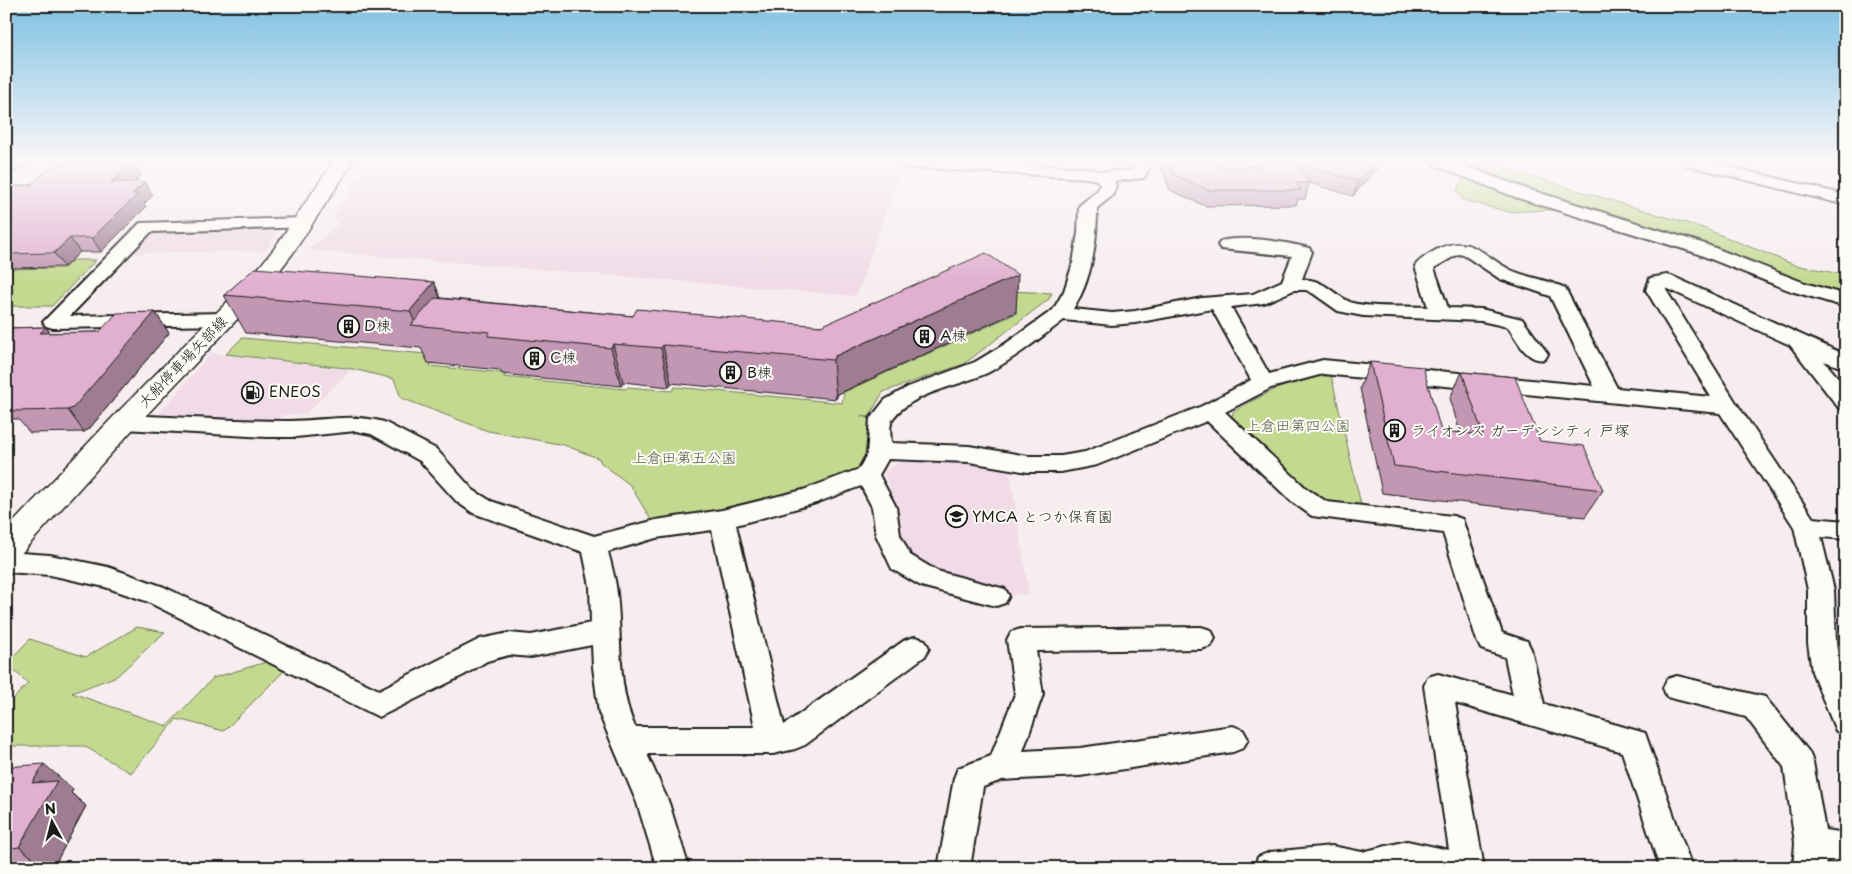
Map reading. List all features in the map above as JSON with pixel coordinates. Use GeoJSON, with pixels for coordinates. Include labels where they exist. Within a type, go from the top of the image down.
{"type":"FeatureCollection","features":[{"type":"Feature","properties":{"kind":"main road","name":"大船停車場矢部線"},"geometry":{"type":"LineString","coordinates":[[6,550],[124,422],[256,287],[316,203]]}},
{"type":"Feature","properties":{"kind":"street"},"geometry":{"type":"LineString","coordinates":[[124,422],[267,429],[296,429],[356,424],[376,427],[428,455],[464,496],[482,507],[594,546],[656,529],[722,519],[808,497],[867,475],[880,451],[878,427],[882,416],[895,402],[924,388],[962,377],[984,366],[1060,314],[1068,304],[1076,286],[1088,225],[1088,206],[1092,203]]}},
{"type":"Feature","properties":{"kind":"street"},"geometry":{"type":"LineString","coordinates":[[1554,203],[1700,248],[1798,287],[1846,301]]}},
{"type":"Feature","properties":{"kind":"street"},"geometry":{"type":"LineString","coordinates":[[225,319],[53,322],[146,227],[302,223]]}},
{"type":"Feature","properties":{"kind":"street"},"geometry":{"type":"LineString","coordinates":[[1227,245],[1260,246],[1303,252],[1294,271],[1292,284]]}},
{"type":"Feature","properties":{"kind":"street"},"geometry":{"type":"LineString","coordinates":[[1440,314],[1424,266],[1437,256],[1454,250],[1469,250],[1489,265],[1507,275],[1543,284],[1558,292],[1609,394]]}},
{"type":"Feature","properties":{"kind":"street"},"geometry":{"type":"LineString","coordinates":[[1846,363],[1667,280],[1657,282],[1656,290],[1727,406],[1806,526],[1821,590],[1822,643],[1826,672],[1846,722]]}},
{"type":"Feature","properties":{"kind":"street"},"geometry":{"type":"LineString","coordinates":[[1060,314],[1112,319],[1257,299],[1292,284],[1321,290],[1345,307],[1363,310],[1481,315],[1515,323],[1538,354]]}},
{"type":"Feature","properties":{"kind":"street"},"geometry":{"type":"LineString","coordinates":[[1219,303],[1263,383]]}},
{"type":"Feature","properties":{"kind":"street"},"geometry":{"type":"LineString","coordinates":[[1798,342],[1846,402]]}},
{"type":"Feature","properties":{"kind":"street"},"geometry":{"type":"LineString","coordinates":[[880,451],[969,454],[1028,464],[1061,464],[1090,459],[1210,411],[1263,383],[1294,373],[1323,367],[1727,406]]}},
{"type":"Feature","properties":{"kind":"street"},"geometry":{"type":"LineString","coordinates":[[1210,411],[1299,495],[1321,510],[1453,525],[1491,641],[1517,649],[1532,712]]}},
{"type":"Feature","properties":{"kind":"street"},"geometry":{"type":"LineString","coordinates":[[867,475],[884,508],[888,535],[900,562],[930,579],[996,596]]}},
{"type":"Feature","properties":{"kind":"street"},"geometry":{"type":"LineString","coordinates":[[722,519],[773,742]]}},
{"type":"Feature","properties":{"kind":"street"},"geometry":{"type":"LineString","coordinates":[[1806,526],[1846,530]]}},
{"type":"Feature","properties":{"kind":"street"},"geometry":{"type":"LineString","coordinates":[[594,546],[603,586],[607,667],[614,713],[653,803],[672,867]]}},
{"type":"Feature","properties":{"kind":"street"},"geometry":{"type":"LineString","coordinates":[[6,562],[50,565],[108,577],[155,594],[379,704],[454,667],[480,651],[509,644],[531,646],[606,631]]}},
{"type":"Feature","properties":{"kind":"street"},"geometry":{"type":"LineString","coordinates":[[1002,766],[1029,694],[1021,640],[1202,638]]}},
{"type":"Feature","properties":{"kind":"street"},"geometry":{"type":"LineString","coordinates":[[625,740],[773,742],[795,736],[915,648]]}},
{"type":"Feature","properties":{"kind":"street"},"geometry":{"type":"LineString","coordinates":[[1468,868],[1438,686],[1634,742],[1676,868]]}},
{"type":"Feature","properties":{"kind":"street"},"geometry":{"type":"LineString","coordinates":[[1677,688],[1755,706],[1798,762],[1810,856],[1846,849]]}},
{"type":"Feature","properties":{"kind":"street"},"geometry":{"type":"LineString","coordinates":[[954,868],[970,778],[1002,766],[1080,762],[1233,739]]}},
{"type":"Feature","properties":{"kind":"street"},"geometry":{"type":"LineString","coordinates":[[1270,868],[1332,862],[1361,868],[1407,857],[1456,868]]}},
{"type":"Feature","properties":{"kind":"shaded area"},"geometry":{"type":"Polygon","coordinates":[[[342,203],[889,203],[856,296],[308,250],[338,224],[334,216],[342,203]]]}},
{"type":"Feature","properties":{"kind":"shaded area"},"geometry":{"type":"Polygon","coordinates":[[[276,226],[279,229],[266,251],[127,253],[148,232],[276,226]]]}},
{"type":"Feature","properties":{"kind":"shaded area","name":"ENEOS"},"geometry":{"type":"Polygon","coordinates":[[[211,353],[351,370],[305,414],[282,415],[276,422],[157,416],[211,353]]]}},
{"type":"Feature","properties":{"kind":"shaded area","name":"YMCA とつか保育園"},"geometry":{"type":"Polygon","coordinates":[[[904,460],[973,462],[1010,470],[1029,594],[1006,595],[924,567],[903,548],[896,531],[895,503],[884,472],[904,460]]]}},
{"type":"Feature","properties":{"kind":"green space"},"geometry":{"type":"Polygon","coordinates":[[[1474,203],[1619,203],[1703,228],[1795,265],[1846,275],[1846,295],[1808,284],[1704,244],[1597,212],[1547,210],[1509,212],[1474,203]]]}},
{"type":"Feature","properties":{"kind":"green space"},"geometry":{"type":"Polygon","coordinates":[[[73,260],[96,260],[52,306],[6,306],[6,269],[64,268],[73,260]]]}},
{"type":"Feature","properties":{"kind":"green space","name":"上倉田第五公園"},"geometry":{"type":"Polygon","coordinates":[[[987,290],[1052,293],[1049,299],[964,364],[883,392],[869,417],[860,416],[870,418],[868,451],[859,470],[804,491],[721,512],[653,523],[630,485],[600,462],[600,459],[564,445],[488,431],[401,398],[394,379],[353,369],[226,354],[242,338],[438,355],[430,366],[506,373],[504,377],[626,389],[628,387],[672,391],[675,387],[842,403],[844,392],[1017,313],[987,290]]]}},
{"type":"Feature","properties":{"kind":"green space","name":"上倉田第四公園"},"geometry":{"type":"Polygon","coordinates":[[[1331,375],[1362,509],[1325,505],[1301,488],[1231,421],[1233,412],[1257,398],[1292,383],[1331,375]]]}},
{"type":"Feature","properties":{"kind":"green space"},"geometry":{"type":"Polygon","coordinates":[[[137,627],[165,632],[117,676],[72,693],[167,726],[213,678],[273,660],[288,667],[224,731],[177,719],[131,773],[84,746],[6,746],[6,707],[28,683],[6,664],[30,639],[86,657],[137,627]]]}},
{"type":"Feature","properties":{"kind":"building"},"geometry":{"type":"Polygon","coordinates":[[[6,203],[129,203],[92,238],[70,238],[54,253],[6,254],[6,203]]]}},
{"type":"Feature","properties":{"kind":"building"},"geometry":{"type":"Polygon","coordinates":[[[986,253],[1018,275],[835,356],[833,360],[663,345],[661,348],[613,344],[611,348],[488,336],[490,332],[411,325],[435,298],[633,316],[637,309],[821,326],[986,253]]]}},
{"type":"Feature","properties":{"kind":"building"},"geometry":{"type":"Polygon","coordinates":[[[255,268],[434,282],[410,311],[224,295],[255,268]]]}},
{"type":"Feature","properties":{"kind":"building"},"geometry":{"type":"Polygon","coordinates":[[[155,312],[73,408],[68,410],[12,411],[6,402],[6,328],[46,327],[40,333],[99,332],[117,313],[155,312]]]}},
{"type":"Feature","properties":{"kind":"building"},"geometry":{"type":"Polygon","coordinates":[[[1370,362],[1423,367],[1441,431],[1483,435],[1462,372],[1515,377],[1540,441],[1584,446],[1603,490],[1394,466],[1370,362]]]}},
{"type":"Feature","properties":{"kind":"building"},"geometry":{"type":"Polygon","coordinates":[[[44,764],[32,783],[57,781],[19,847],[6,849],[6,767],[44,764]]]}},
{"type":"Feature","properties":{"kind":"place","name":"D棟"},"geometry":{"type":"Point","coordinates":[348,326]}},
{"type":"Feature","properties":{"kind":"place","name":"A棟"},"geometry":{"type":"Point","coordinates":[924,336]}},
{"type":"Feature","properties":{"kind":"place","name":"C棟"},"geometry":{"type":"Point","coordinates":[534,358]}},
{"type":"Feature","properties":{"kind":"place","name":"B棟"},"geometry":{"type":"Point","coordinates":[731,373]}},
{"type":"Feature","properties":{"kind":"place","name":"ENEOS"},"geometry":{"type":"Point","coordinates":[253,392]}},
{"type":"Feature","properties":{"kind":"place","name":"ライオンズ ガーデンシティ 戸塚"},"geometry":{"type":"Point","coordinates":[1395,431]}},
{"type":"Feature","properties":{"kind":"place","name":"YMCA とつか保育園"},"geometry":{"type":"Point","coordinates":[956,517]}}]}
